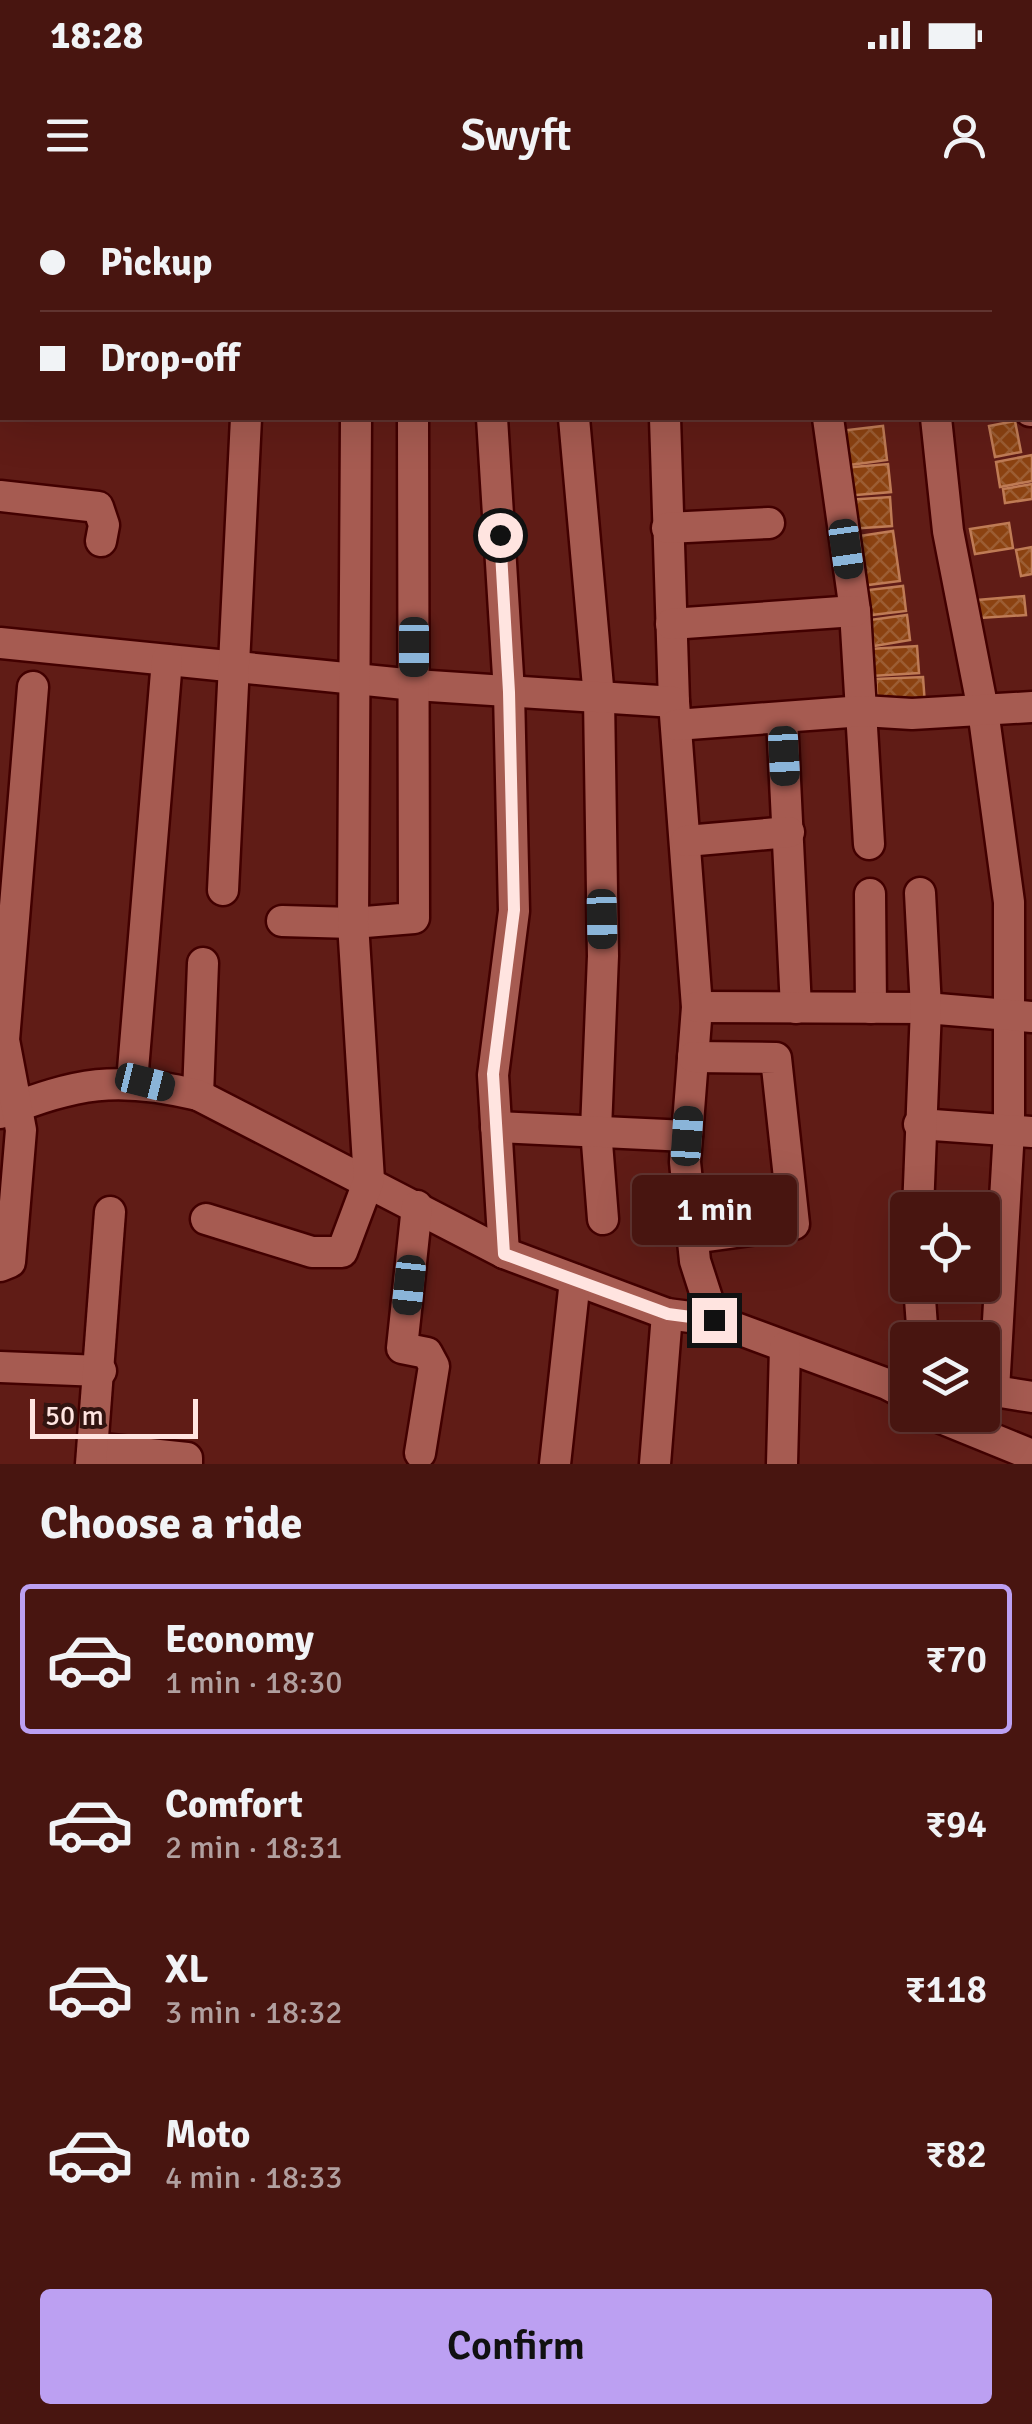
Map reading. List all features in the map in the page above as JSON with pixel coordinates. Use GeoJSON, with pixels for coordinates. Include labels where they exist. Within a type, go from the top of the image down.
{"type":"FeatureCollection","features":[{"type":"Feature","properties":{"kind":"street"},"geometry":{"type":"LineString","coordinates":[[223,890],[237,665],[246,420]]}},
{"type":"Feature","properties":{"kind":"street"},"geometry":{"type":"LineString","coordinates":[[206,1219],[312,1252],[342,1252],[368,1180],[353,923],[356,420]]}},
{"type":"Feature","properties":{"kind":"street"},"geometry":{"type":"LineString","coordinates":[[282,921],[353,923],[414,918],[413,420]]}},
{"type":"Feature","properties":{"kind":"street"},"geometry":{"type":"LineString","coordinates":[[492,420],[509,692],[514,910],[493,1074],[504,1254]]}},
{"type":"Feature","properties":{"kind":"street"},"geometry":{"type":"LineString","coordinates":[[574,420],[599,698],[603,956],[596,1130],[603,1219]]}},
{"type":"Feature","properties":{"kind":"street"},"geometry":{"type":"LineString","coordinates":[[664,420],[675,714],[697,1007],[684,1162],[695,1261],[714,1320]]}},
{"type":"Feature","properties":{"kind":"street"},"geometry":{"type":"LineString","coordinates":[[828,420],[855,611],[868,844]]}},
{"type":"Feature","properties":{"kind":"street"},"geometry":{"type":"LineString","coordinates":[[936,420],[948,530],[983,710],[1020,1016],[1021,1131],[997,1322]]}},
{"type":"Feature","properties":{"kind":"street"},"geometry":{"type":"LineString","coordinates":[[0,496],[98,507],[104,525],[101,541]]}},
{"type":"Feature","properties":{"kind":"street"},"geometry":{"type":"LineString","coordinates":[[666,528],[769,522]]}},
{"type":"Feature","properties":{"kind":"street"},"geometry":{"type":"LineString","coordinates":[[670,624],[855,611]]}},
{"type":"Feature","properties":{"kind":"street"},"geometry":{"type":"LineString","coordinates":[[0,644],[357,677],[414,686],[599,698],[675,714],[782,718],[862,711],[1032,707]]}},
{"type":"Feature","properties":{"kind":"street"},"geometry":{"type":"LineString","coordinates":[[132,1082],[167,660]]}},
{"type":"Feature","properties":{"kind":"street"},"geometry":{"type":"LineString","coordinates":[[0,1266],[10,1262],[21,1130],[7,1110],[7,900],[33,687]]}},
{"type":"Feature","properties":{"kind":"street"},"geometry":{"type":"LineString","coordinates":[[782,718],[796,1008]]}},
{"type":"Feature","properties":{"kind":"street"},"geometry":{"type":"LineString","coordinates":[[686,841],[789,832]]}},
{"type":"Feature","properties":{"kind":"street"},"geometry":{"type":"LineString","coordinates":[[918,1192],[926,1008],[920,893]]}},
{"type":"Feature","properties":{"kind":"street"},"geometry":{"type":"LineString","coordinates":[[870,894],[872,1008]]}},
{"type":"Feature","properties":{"kind":"street"},"geometry":{"type":"LineString","coordinates":[[198,1095],[204,963]]}},
{"type":"Feature","properties":{"kind":"street"},"geometry":{"type":"LineString","coordinates":[[697,1007],[926,1008],[1020,1016]]}},
{"type":"Feature","properties":{"kind":"street"},"geometry":{"type":"LineString","coordinates":[[692,1238],[794,1224],[776,1058],[693,1057]]}},
{"type":"Feature","properties":{"kind":"street"},"geometry":{"type":"LineString","coordinates":[[7,1110],[70,1088],[132,1082],[198,1095],[504,1254],[668,1314],[714,1320],[890,1383]]}},
{"type":"Feature","properties":{"kind":"street"},"geometry":{"type":"LineString","coordinates":[[919,1124],[1021,1131]]}},
{"type":"Feature","properties":{"kind":"street"},"geometry":{"type":"LineString","coordinates":[[496,1127],[687,1136]]}},
{"type":"Feature","properties":{"kind":"street"},"geometry":{"type":"LineString","coordinates":[[417,1206],[388,1346],[427,1353],[434,1366],[420,1453]]}},
{"type":"Feature","properties":{"kind":"street"},"geometry":{"type":"LineString","coordinates":[[110,1212],[92,1456],[187,1458],[187,1464]]}},
{"type":"Feature","properties":{"kind":"street"},"geometry":{"type":"LineString","coordinates":[[555,1464],[575,1280]]}},
{"type":"Feature","properties":{"kind":"street"},"geometry":{"type":"LineString","coordinates":[[655,1464],[668,1314]]}},
{"type":"Feature","properties":{"kind":"street"},"geometry":{"type":"LineString","coordinates":[[782,1464],[785,1347]]}},
{"type":"Feature","properties":{"kind":"street"},"geometry":{"type":"LineString","coordinates":[[0,1366],[101,1372]]}},
{"type":"Feature","properties":{"kind":"street"},"geometry":{"type":"LineString","coordinates":[[1000,1391],[1032,1396]]}},
{"type":"Feature","properties":{"kind":"street"},"geometry":{"type":"LineString","coordinates":[[971,1432],[1027,1458]]}},
{"type":"Feature","properties":{"kind":"building"},"geometry":{"type":"Polygon","coordinates":[[[1015,421],[1021,452],[995,457],[989,426],[1015,421]]]}},
{"type":"Feature","properties":{"kind":"building"},"geometry":{"type":"Polygon","coordinates":[[[883,426],[887,460],[842,466],[839,431],[883,426]]]}},
{"type":"Feature","properties":{"kind":"building"},"geometry":{"type":"Polygon","coordinates":[[[1032,455],[1032,481],[1000,487],[996,462],[1032,455]]]}},
{"type":"Feature","properties":{"kind":"building"},"geometry":{"type":"Polygon","coordinates":[[[888,464],[891,492],[845,496],[842,468],[888,464]]]}},
{"type":"Feature","properties":{"kind":"building"},"geometry":{"type":"Polygon","coordinates":[[[1032,484],[1032,499],[1005,503],[1003,489],[1032,484]]]}},
{"type":"Feature","properties":{"kind":"building"},"geometry":{"type":"Polygon","coordinates":[[[890,497],[892,526],[849,529],[847,500],[890,497]]]}},
{"type":"Feature","properties":{"kind":"building"},"geometry":{"type":"Polygon","coordinates":[[[1009,523],[1013,548],[975,554],[970,529],[1009,523]]]}},
{"type":"Feature","properties":{"kind":"building"},"geometry":{"type":"Polygon","coordinates":[[[893,531],[900,581],[860,586],[853,537],[893,531]]]}},
{"type":"Feature","properties":{"kind":"building"},"geometry":{"type":"Polygon","coordinates":[[[1032,547],[1032,574],[1021,576],[1016,550],[1032,547]]]}},
{"type":"Feature","properties":{"kind":"building"},"geometry":{"type":"Polygon","coordinates":[[[903,586],[906,611],[863,616],[860,591],[903,586]]]}},
{"type":"Feature","properties":{"kind":"building"},"geometry":{"type":"Polygon","coordinates":[[[1024,596],[1026,615],[980,618],[978,600],[1024,596]]]}},
{"type":"Feature","properties":{"kind":"building"},"geometry":{"type":"Polygon","coordinates":[[[907,615],[910,640],[874,646],[870,620],[907,615]]]}},
{"type":"Feature","properties":{"kind":"building"},"geometry":{"type":"Polygon","coordinates":[[[917,646],[919,673],[872,676],[870,649],[917,646]]]}},
{"type":"Feature","properties":{"kind":"building"},"geometry":{"type":"Polygon","coordinates":[[[923,677],[925,705],[878,708],[876,679],[923,677]]]}},
{"type":"Feature","properties":{"kind":"route"},"geometry":{"type":"LineString","coordinates":[[500,535],[509,692],[514,910],[493,1074],[504,1254],[668,1314],[714,1320]]}}]}
